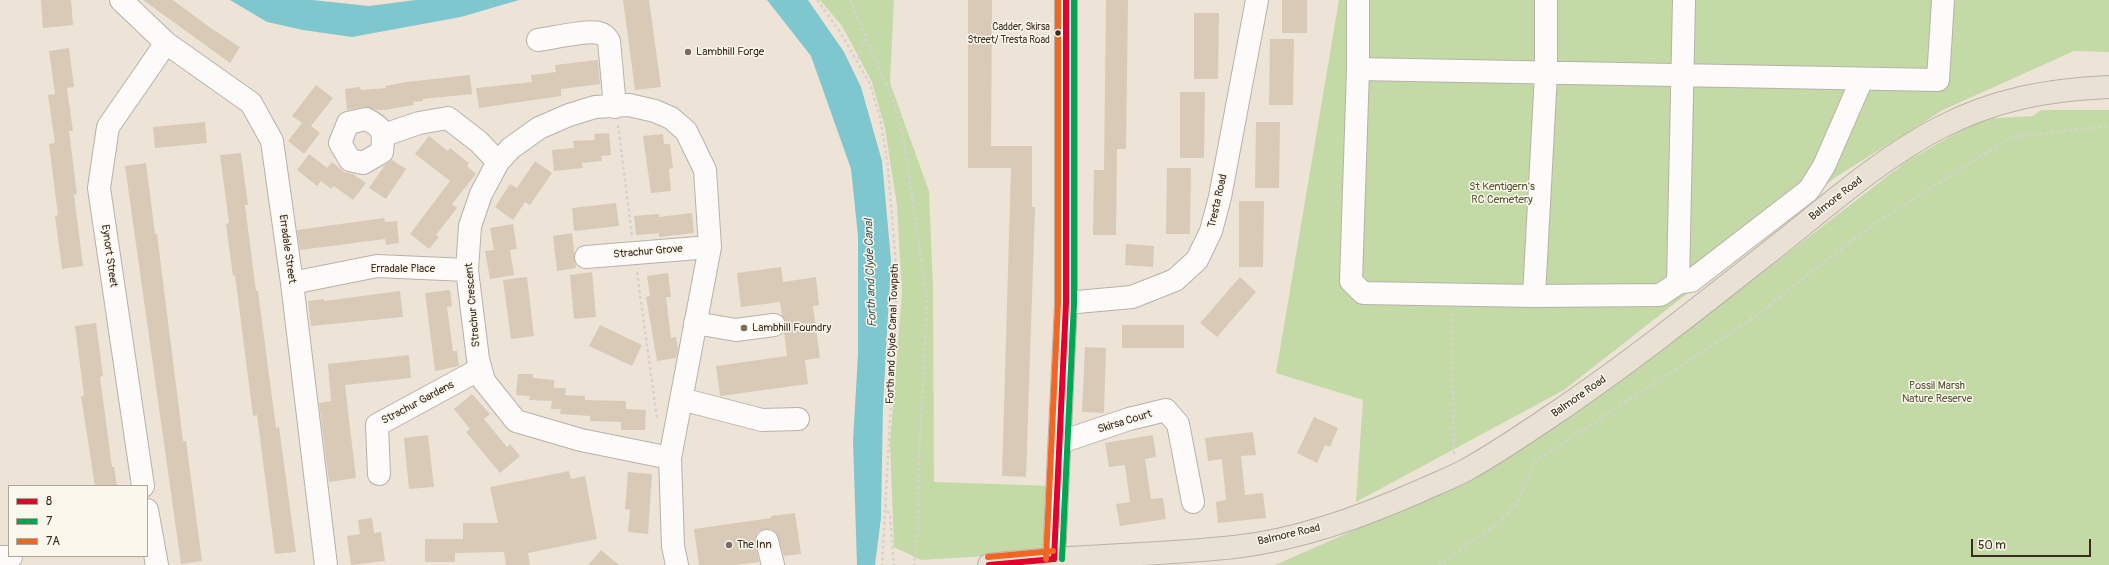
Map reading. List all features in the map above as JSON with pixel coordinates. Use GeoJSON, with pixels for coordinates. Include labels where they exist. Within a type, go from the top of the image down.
{"type":"FeatureCollection","features":[{"type":"Feature","properties":{"kind":"main road","name":"Balmore Road"},"geometry":{"type":"LineString","coordinates":[[989,565],[1054,559],[1236,547],[1285,538],[1336,524],[1389,504],[1454,476],[1512,443],[1632,360],[1876,167],[1940,128],[1983,109],[2024,96],[2066,89],[2109,88]]}},
{"type":"Feature","properties":{"kind":"street","name":"Erradale Street"},"geometry":{"type":"LineString","coordinates":[[122,0],[166,43],[251,103],[272,141],[292,283],[326,565]]}},
{"type":"Feature","properties":{"kind":"street"},"geometry":{"type":"LineString","coordinates":[[1054,559],[1061,442],[1066,303],[1066,0]]}},
{"type":"Feature","properties":{"kind":"street","name":"Tresta Road"},"geometry":{"type":"LineString","coordinates":[[1066,303],[1132,296],[1175,280],[1197,260],[1211,232],[1220,196],[1257,0]]}},
{"type":"Feature","properties":{"kind":"street"},"geometry":{"type":"LineString","coordinates":[[1358,0],[1358,69],[1351,281],[1363,293],[1534,296],[1660,296],[1678,283],[1691,281],[1809,190],[1824,166],[1862,79]]}},
{"type":"Feature","properties":{"kind":"street"},"geometry":{"type":"LineString","coordinates":[[1534,296],[1546,74],[1546,0]]}},
{"type":"Feature","properties":{"kind":"street"},"geometry":{"type":"LineString","coordinates":[[1678,283],[1684,76],[1684,0]]}},
{"type":"Feature","properties":{"kind":"street"},"geometry":{"type":"LineString","coordinates":[[1358,69],[1546,74],[1938,80],[1943,0]]}},
{"type":"Feature","properties":{"kind":"street"},"geometry":{"type":"LineString","coordinates":[[538,40],[593,32],[602,34],[606,37],[608,41],[615,107]]}},
{"type":"Feature","properties":{"kind":"street","name":"Eynort Street"},"geometry":{"type":"LineString","coordinates":[[143,485],[99,188],[108,127],[166,43]]}},
{"type":"Feature","properties":{"kind":"street","name":"Strachur Crescent"},"geometry":{"type":"LineString","coordinates":[[670,458],[582,440],[516,421],[484,381],[480,368],[467,270],[470,226],[481,194],[498,162],[511,148],[539,128],[569,115],[595,107],[629,105],[655,111],[671,118],[686,131],[705,170],[710,247],[670,458],[673,546],[677,565]]}},
{"type":"Feature","properties":{"kind":"street"},"geometry":{"type":"LineString","coordinates":[[384,135],[419,123],[448,118],[479,142],[498,162]]}},
{"type":"Feature","properties":{"kind":"street","name":"Strachur Grove"},"geometry":{"type":"LineString","coordinates":[[586,257],[710,247]]}},
{"type":"Feature","properties":{"kind":"street","name":"Erradale Place"},"geometry":{"type":"LineString","coordinates":[[292,283],[377,266],[467,270]]}},
{"type":"Feature","properties":{"kind":"street"},"geometry":{"type":"LineString","coordinates":[[695,323],[736,330],[774,325]]}},
{"type":"Feature","properties":{"kind":"street","name":"Strachur Gardens"},"geometry":{"type":"LineString","coordinates":[[379,474],[377,425],[480,368]]}},
{"type":"Feature","properties":{"kind":"street"},"geometry":{"type":"LineString","coordinates":[[681,399],[762,420],[798,419]]}},
{"type":"Feature","properties":{"kind":"street","name":"Skirsa Court"},"geometry":{"type":"LineString","coordinates":[[1061,442],[1129,419],[1166,410],[1178,424],[1193,502]]}},
{"type":"Feature","properties":{"kind":"street"},"geometry":{"type":"LineString","coordinates":[[148,516],[157,565]]}},
{"type":"Feature","properties":{"kind":"street"},"geometry":{"type":"LineString","coordinates":[[768,541],[773,565]]}},
{"type":"Feature","properties":{"kind":"path","name":"Forth and Clyde Canal Towpath"},"geometry":{"type":"LineString","coordinates":[[817,0],[823,6],[858,60],[870,84],[880,117],[888,167],[896,266],[896,310],[882,565]]}},
{"type":"Feature","properties":{"kind":"path"},"geometry":{"type":"LineString","coordinates":[[823,0],[823,6]]}},
{"type":"Feature","properties":{"kind":"path"},"geometry":{"type":"LineString","coordinates":[[850,0],[894,106],[904,141],[927,300],[918,482],[918,530],[914,565]]}},
{"type":"Feature","properties":{"kind":"path"},"geometry":{"type":"LineString","coordinates":[[858,60],[865,37]]}},
{"type":"Feature","properties":{"kind":"path"},"geometry":{"type":"LineString","coordinates":[[615,107],[657,420]]}},
{"type":"Feature","properties":{"kind":"path"},"geometry":{"type":"LineString","coordinates":[[1439,565],[1497,524],[1515,506],[1536,461],[1753,318],[1865,230],[2011,137],[2109,126]]}},
{"type":"Feature","properties":{"kind":"path"},"geometry":{"type":"LineString","coordinates":[[1452,295],[1454,476]]}},
{"type":"Feature","properties":{"kind":"path"},"geometry":{"type":"LineString","coordinates":[[885,504],[890,516],[894,565]]}},
{"type":"Feature","properties":{"kind":"green space"},"geometry":{"type":"Polygon","coordinates":[[[820,0],[894,0],[890,83],[929,191],[933,288],[934,482],[1054,486],[1050,552],[921,560],[894,547],[890,443],[902,292],[897,206],[885,128],[872,82],[842,26],[820,0]]]}},
{"type":"Feature","properties":{"kind":"green space","name":"St Kentigern's RC Cemetery"},"geometry":{"type":"Polygon","coordinates":[[[1339,0],[2109,0],[2109,52],[2074,51],[1943,110],[1836,177],[1564,390],[1356,502],[1363,400],[1276,373],[1339,0]]]}},
{"type":"Feature","properties":{"kind":"green space","name":"Possil Marsh Nature Reserve"},"geometry":{"type":"Polygon","coordinates":[[[2041,110],[2109,110],[2109,565],[1275,565],[1452,487],[1731,297],[1907,161],[1981,119],[2033,116],[2041,110]]]}},
{"type":"Feature","properties":{"kind":"water"},"geometry":{"type":"Polygon","coordinates":[[[230,0],[312,0],[369,6],[416,0],[519,0],[461,17],[352,37],[303,30],[267,22],[230,0]]]}},
{"type":"Feature","properties":{"kind":"water","name":"Forth and Clyde Canal"},"geometry":{"type":"Polygon","coordinates":[[[767,0],[808,0],[844,52],[861,87],[882,161],[891,260],[883,406],[881,518],[875,565],[857,565],[853,441],[858,354],[858,236],[851,169],[811,56],[767,0]]]}},
{"type":"Feature","properties":{"kind":"building"},"geometry":{"type":"Polygon","coordinates":[[[41,0],[71,0],[73,25],[43,28],[41,0]]]}},
{"type":"Feature","properties":{"kind":"building"},"geometry":{"type":"Polygon","coordinates":[[[143,0],[173,0],[212,29],[240,47],[230,63],[143,0]]]}},
{"type":"Feature","properties":{"kind":"building"},"geometry":{"type":"Polygon","coordinates":[[[623,0],[649,0],[661,87],[635,90],[623,0]]]}},
{"type":"Feature","properties":{"kind":"building"},"geometry":{"type":"Polygon","coordinates":[[[968,0],[992,0],[991,146],[1032,146],[1032,207],[1035,207],[1026,477],[1002,476],[1011,168],[968,168],[968,0]]]}},
{"type":"Feature","properties":{"kind":"building"},"geometry":{"type":"Polygon","coordinates":[[[1106,0],[1128,0],[1126,149],[1117,149],[1116,235],[1093,235],[1094,170],[1104,170],[1106,0]]]}},
{"type":"Feature","properties":{"kind":"building"},"geometry":{"type":"Polygon","coordinates":[[[1282,0],[1307,0],[1307,33],[1282,33],[1282,0]]]}},
{"type":"Feature","properties":{"kind":"building"},"geometry":{"type":"Polygon","coordinates":[[[1194,13],[1219,13],[1218,79],[1194,79],[1194,13]]]}},
{"type":"Feature","properties":{"kind":"building"},"geometry":{"type":"Polygon","coordinates":[[[1270,39],[1294,39],[1293,105],[1269,105],[1270,39]]]}},
{"type":"Feature","properties":{"kind":"building"},"geometry":{"type":"Polygon","coordinates":[[[69,48],[74,87],[67,88],[73,131],[69,131],[77,194],[74,195],[83,266],[62,269],[55,216],[58,215],[49,144],[55,143],[48,95],[55,94],[49,51],[69,48]]]}},
{"type":"Feature","properties":{"kind":"building"},"geometry":{"type":"Polygon","coordinates":[[[598,60],[600,84],[561,89],[561,96],[479,108],[476,88],[532,82],[531,75],[556,72],[555,65],[598,60]]]}},
{"type":"Feature","properties":{"kind":"building"},"geometry":{"type":"Polygon","coordinates":[[[470,75],[472,94],[423,99],[423,101],[413,102],[414,105],[385,110],[364,107],[347,110],[345,89],[360,87],[361,90],[386,88],[385,86],[406,82],[470,75]]]}},
{"type":"Feature","properties":{"kind":"building"},"geometry":{"type":"Polygon","coordinates":[[[316,85],[333,98],[311,126],[320,133],[304,154],[288,141],[302,123],[292,116],[316,85]]]}},
{"type":"Feature","properties":{"kind":"building"},"geometry":{"type":"Polygon","coordinates":[[[1180,92],[1205,92],[1204,158],[1180,158],[1180,92]]]}},
{"type":"Feature","properties":{"kind":"building"},"geometry":{"type":"Polygon","coordinates":[[[205,122],[207,143],[155,148],[153,127],[205,122]]]}},
{"type":"Feature","properties":{"kind":"building"},"geometry":{"type":"Polygon","coordinates":[[[1256,122],[1280,122],[1279,188],[1255,188],[1256,122]]]}},
{"type":"Feature","properties":{"kind":"building"},"geometry":{"type":"Polygon","coordinates":[[[609,133],[611,155],[601,156],[602,161],[582,163],[583,168],[554,171],[552,150],[574,148],[573,141],[595,140],[594,134],[609,133]]]}},
{"type":"Feature","properties":{"kind":"building"},"geometry":{"type":"Polygon","coordinates":[[[663,134],[664,144],[670,144],[673,168],[669,169],[671,191],[651,193],[643,136],[663,134]]]}},
{"type":"Feature","properties":{"kind":"building"},"geometry":{"type":"Polygon","coordinates":[[[429,136],[448,151],[450,148],[469,163],[467,166],[476,174],[452,204],[457,208],[436,235],[439,237],[429,249],[410,234],[450,181],[415,154],[429,136]]]}},
{"type":"Feature","properties":{"kind":"building"},"geometry":{"type":"Polygon","coordinates":[[[241,153],[248,205],[245,205],[256,291],[258,291],[276,428],[279,427],[296,552],[275,554],[257,415],[253,416],[235,275],[233,276],[226,224],[229,223],[220,155],[241,153]]]}},
{"type":"Feature","properties":{"kind":"building"},"geometry":{"type":"Polygon","coordinates":[[[309,154],[327,168],[332,162],[344,172],[353,174],[366,183],[353,200],[334,186],[331,189],[321,181],[317,186],[297,170],[309,154]]]}},
{"type":"Feature","properties":{"kind":"building"},"geometry":{"type":"Polygon","coordinates":[[[392,160],[406,169],[386,199],[369,188],[385,165],[392,160]]]}},
{"type":"Feature","properties":{"kind":"building"},"geometry":{"type":"Polygon","coordinates":[[[535,161],[552,173],[530,205],[525,202],[513,220],[495,207],[510,184],[517,188],[535,161]]]}},
{"type":"Feature","properties":{"kind":"building"},"geometry":{"type":"Polygon","coordinates":[[[146,163],[155,234],[157,234],[183,441],[186,441],[202,561],[181,564],[125,166],[146,163]]]}},
{"type":"Feature","properties":{"kind":"building"},"geometry":{"type":"Polygon","coordinates":[[[1167,168],[1191,168],[1190,234],[1166,234],[1167,168]]]}},
{"type":"Feature","properties":{"kind":"building"},"geometry":{"type":"Polygon","coordinates":[[[1239,201],[1264,201],[1263,267],[1239,267],[1239,201]]]}},
{"type":"Feature","properties":{"kind":"building"},"geometry":{"type":"Polygon","coordinates":[[[616,203],[619,226],[574,231],[572,208],[616,203]]]}},
{"type":"Feature","properties":{"kind":"building"},"geometry":{"type":"Polygon","coordinates":[[[692,213],[694,233],[659,237],[659,233],[636,235],[634,216],[659,214],[659,217],[692,213]]]}},
{"type":"Feature","properties":{"kind":"building"},"geometry":{"type":"Polygon","coordinates":[[[384,218],[385,222],[397,221],[399,243],[386,245],[385,239],[300,250],[297,230],[384,218]]]}},
{"type":"Feature","properties":{"kind":"building"},"geometry":{"type":"Polygon","coordinates":[[[513,224],[517,249],[510,250],[514,275],[490,279],[485,251],[494,250],[490,228],[513,224]]]}},
{"type":"Feature","properties":{"kind":"building"},"geometry":{"type":"Polygon","coordinates":[[[572,233],[576,268],[557,271],[553,236],[572,233]]]}},
{"type":"Feature","properties":{"kind":"building"},"geometry":{"type":"Polygon","coordinates":[[[1126,244],[1154,246],[1153,267],[1125,265],[1126,244]]]}},
{"type":"Feature","properties":{"kind":"building"},"geometry":{"type":"Polygon","coordinates":[[[781,267],[783,282],[816,277],[819,305],[813,306],[820,358],[805,360],[808,384],[720,396],[716,366],[787,356],[784,332],[786,323],[782,316],[780,302],[741,307],[737,273],[781,267]]]}},
{"type":"Feature","properties":{"kind":"building"},"geometry":{"type":"Polygon","coordinates":[[[592,272],[596,317],[574,319],[570,275],[592,272]]]}},
{"type":"Feature","properties":{"kind":"building"},"geometry":{"type":"Polygon","coordinates":[[[668,273],[671,297],[666,297],[671,338],[676,337],[678,349],[676,358],[657,361],[646,297],[650,296],[647,276],[668,273]]]}},
{"type":"Feature","properties":{"kind":"building"},"geometry":{"type":"Polygon","coordinates":[[[527,277],[534,336],[511,339],[503,280],[527,277]]]}},
{"type":"Feature","properties":{"kind":"building"},"geometry":{"type":"Polygon","coordinates":[[[1240,277],[1256,292],[1217,337],[1200,323],[1240,277]]]}},
{"type":"Feature","properties":{"kind":"building"},"geometry":{"type":"Polygon","coordinates":[[[450,290],[452,306],[447,307],[453,351],[457,351],[459,366],[435,371],[425,293],[450,290]]]}},
{"type":"Feature","properties":{"kind":"building"},"geometry":{"type":"Polygon","coordinates":[[[400,291],[403,317],[311,326],[308,301],[324,299],[324,301],[400,291]]]}},
{"type":"Feature","properties":{"kind":"building"},"geometry":{"type":"Polygon","coordinates":[[[96,323],[103,376],[100,377],[112,467],[114,467],[117,485],[95,485],[81,396],[84,396],[75,326],[96,323]]]}},
{"type":"Feature","properties":{"kind":"building"},"geometry":{"type":"Polygon","coordinates":[[[600,325],[642,345],[632,366],[589,346],[600,325]]]}},
{"type":"Feature","properties":{"kind":"building"},"geometry":{"type":"Polygon","coordinates":[[[1122,325],[1184,325],[1184,348],[1122,348],[1122,325]]]}},
{"type":"Feature","properties":{"kind":"building"},"geometry":{"type":"Polygon","coordinates":[[[1085,347],[1106,348],[1104,413],[1082,412],[1085,347]]]}},
{"type":"Feature","properties":{"kind":"building"},"geometry":{"type":"Polygon","coordinates":[[[409,355],[411,378],[345,385],[356,478],[329,482],[319,403],[331,401],[328,364],[409,355]]]}},
{"type":"Feature","properties":{"kind":"building"},"geometry":{"type":"Polygon","coordinates":[[[518,374],[533,374],[533,378],[554,380],[554,388],[566,388],[565,395],[585,396],[585,400],[626,401],[626,409],[646,410],[645,430],[621,430],[621,422],[590,421],[590,416],[560,414],[561,409],[551,409],[552,401],[529,400],[530,396],[516,395],[518,374]]]}},
{"type":"Feature","properties":{"kind":"building"},"geometry":{"type":"Polygon","coordinates":[[[472,394],[490,414],[484,419],[507,447],[510,444],[520,456],[500,473],[466,432],[470,429],[454,409],[472,394]]]}},
{"type":"Feature","properties":{"kind":"building"},"geometry":{"type":"Polygon","coordinates":[[[1314,417],[1338,428],[1330,447],[1325,445],[1317,463],[1297,453],[1314,417]]]}},
{"type":"Feature","properties":{"kind":"building"},"geometry":{"type":"Polygon","coordinates":[[[1253,432],[1256,455],[1241,456],[1245,495],[1263,493],[1266,518],[1218,523],[1216,502],[1226,500],[1222,459],[1208,461],[1205,438],[1253,432]]]}},
{"type":"Feature","properties":{"kind":"building"},"geometry":{"type":"Polygon","coordinates":[[[428,435],[434,487],[409,489],[404,438],[428,435]]]}},
{"type":"Feature","properties":{"kind":"building"},"geometry":{"type":"Polygon","coordinates":[[[1153,435],[1156,457],[1145,459],[1151,499],[1163,498],[1166,519],[1120,526],[1116,504],[1130,502],[1125,465],[1109,467],[1105,443],[1153,435]]]}},
{"type":"Feature","properties":{"kind":"building"},"geometry":{"type":"Polygon","coordinates":[[[569,471],[571,479],[585,476],[597,539],[528,553],[530,565],[506,565],[504,552],[455,553],[455,562],[425,562],[425,539],[463,539],[463,523],[498,523],[490,487],[569,471]]]}},
{"type":"Feature","properties":{"kind":"building"},"geometry":{"type":"Polygon","coordinates":[[[628,472],[652,474],[648,534],[628,532],[630,510],[625,509],[628,472]]]}},
{"type":"Feature","properties":{"kind":"building","name":"The Inn"},"geometry":{"type":"Polygon","coordinates":[[[795,513],[801,554],[784,556],[776,533],[771,529],[764,529],[758,532],[755,538],[759,562],[735,565],[699,565],[694,529],[795,513]]]}},
{"type":"Feature","properties":{"kind":"building"},"geometry":{"type":"Polygon","coordinates":[[[372,518],[374,533],[381,532],[385,561],[351,565],[347,536],[360,534],[358,520],[372,518]]]}},
{"type":"Feature","properties":{"kind":"building"},"geometry":{"type":"Polygon","coordinates":[[[601,550],[619,565],[588,565],[601,550]]]}},
{"type":"Feature","properties":{"kind":"transit line","name":"7A"},"geometry":{"type":"LineString","coordinates":[[1046,559],[1058,303],[1058,0]]}},
{"type":"Feature","properties":{"kind":"transit line","name":"8"},"geometry":{"type":"LineString","coordinates":[[1054,559],[1066,303],[1066,0]]}},
{"type":"Feature","properties":{"kind":"transit line","name":"7"},"geometry":{"type":"LineString","coordinates":[[1062,559],[1074,303],[1074,0]]}},
{"type":"Feature","properties":{"kind":"transit line","name":"7A"},"geometry":{"type":"LineString","coordinates":[[988,557],[1053,551]]}},
{"type":"Feature","properties":{"kind":"transit line","name":"8"},"geometry":{"type":"LineString","coordinates":[[989,565],[1054,559]]}},
{"type":"Feature","properties":{"kind":"place","name":"Cadder, Skirsa Street/ Tresta Road"},"geometry":{"type":"Point","coordinates":[1058,33]}},
{"type":"Feature","properties":{"kind":"place","name":"Lambhill Forge"},"geometry":{"type":"Point","coordinates":[688,52]}},
{"type":"Feature","properties":{"kind":"place","name":"Lambhill Foundry"},"geometry":{"type":"Point","coordinates":[744,328]}},
{"type":"Feature","properties":{"kind":"place","name":"The Inn"},"geometry":{"type":"Point","coordinates":[729,545]}}]}
